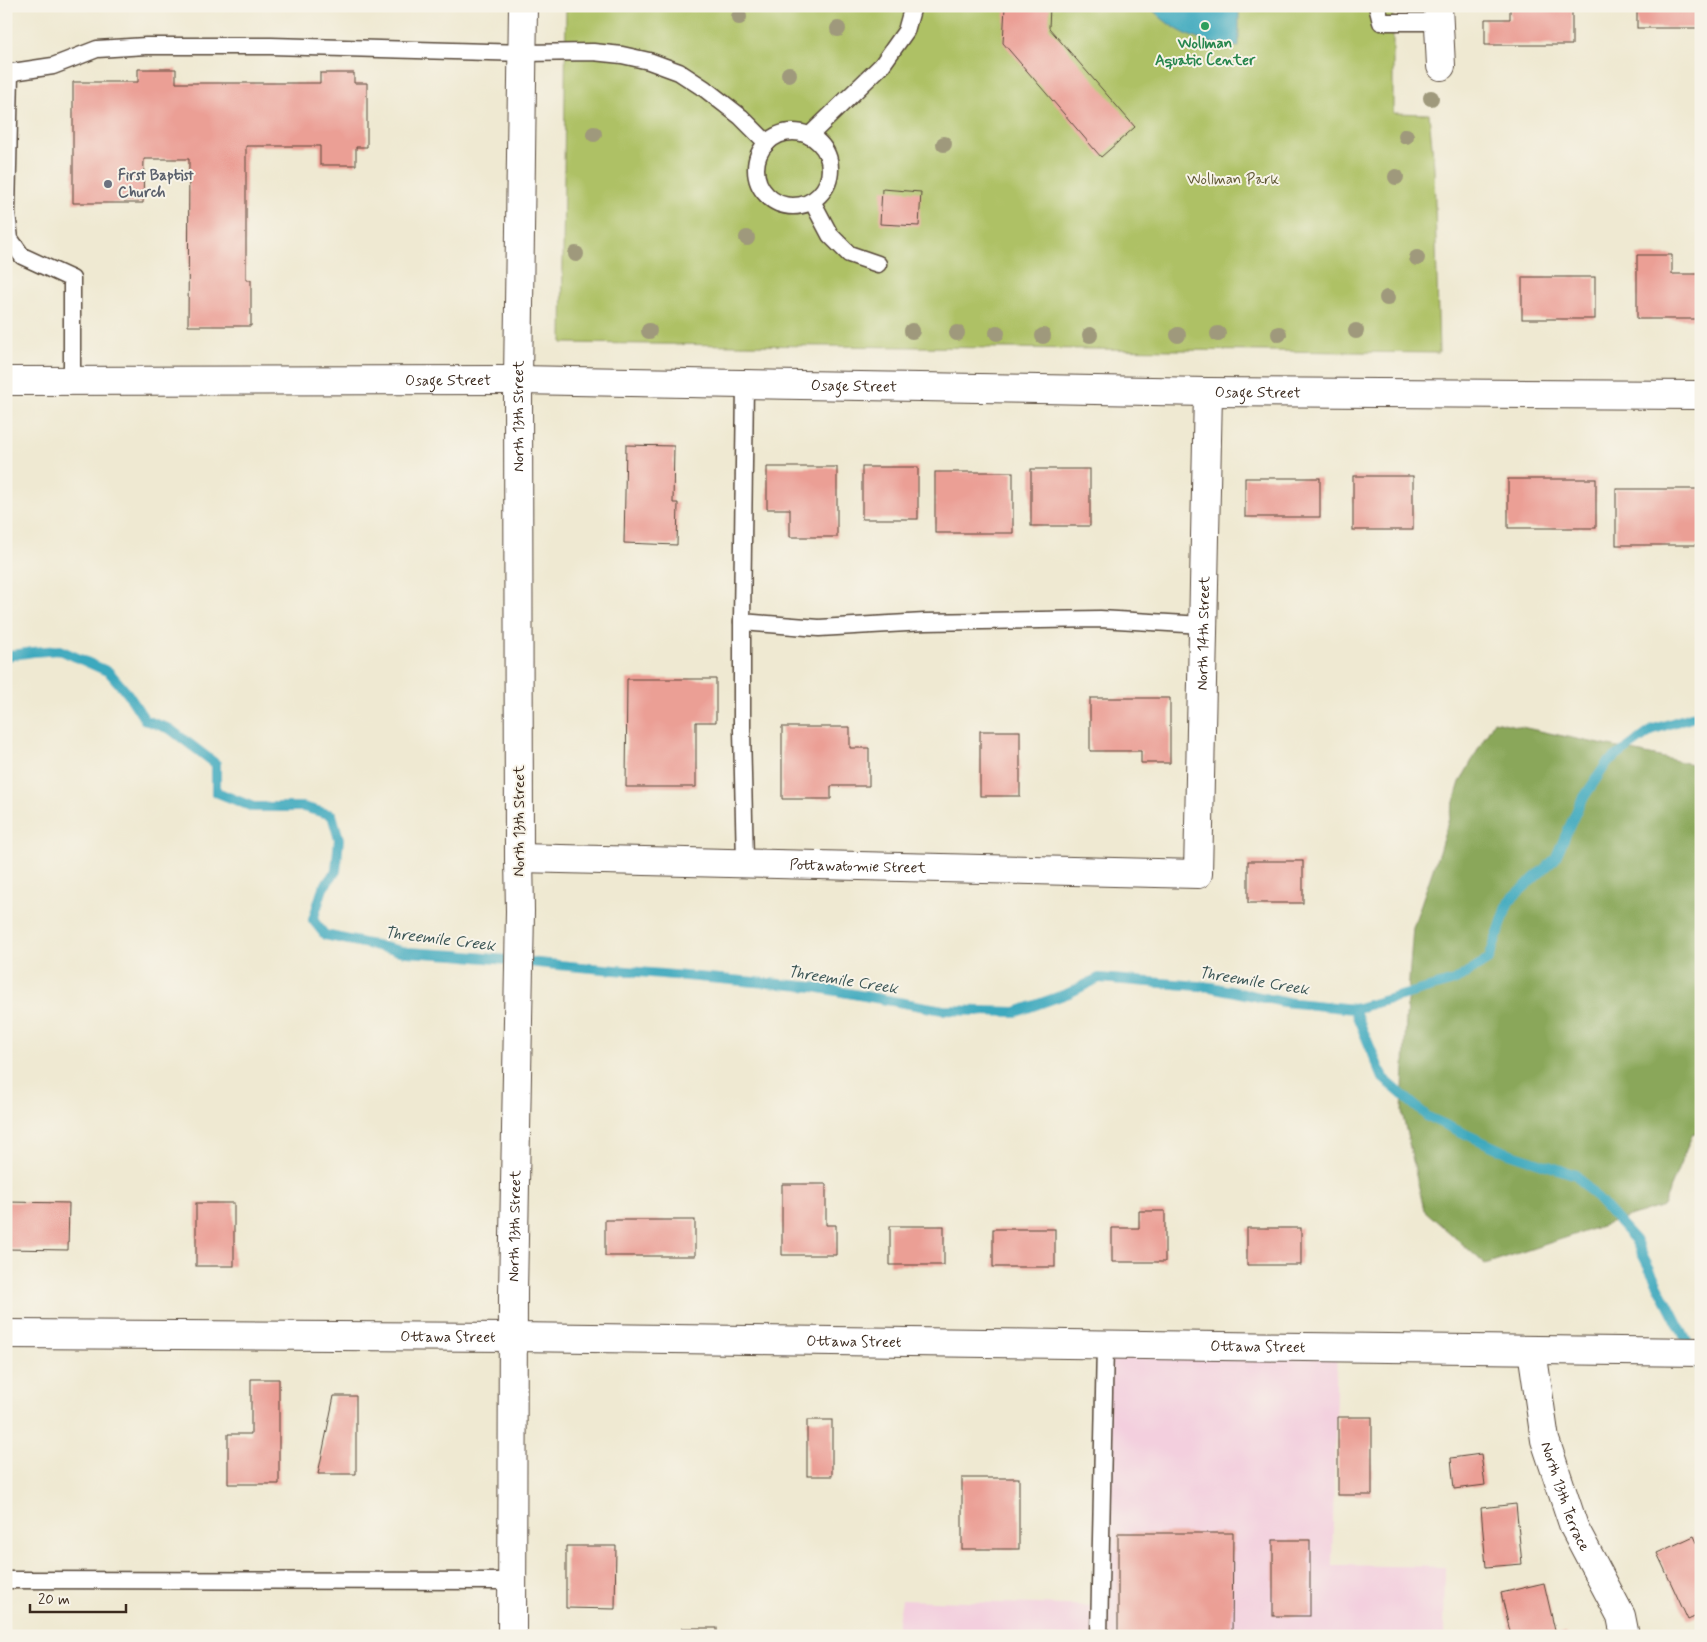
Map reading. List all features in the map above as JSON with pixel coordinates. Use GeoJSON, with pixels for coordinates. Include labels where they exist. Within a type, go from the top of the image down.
{"type":"FeatureCollection","features":[{"type":"Feature","properties":{"kind":"street","name":"North 13th Street"},"geometry":{"type":"LineString","coordinates":[[512,1636],[513,1337],[520,911],[518,858],[518,380],[523,6]]}},
{"type":"Feature","properties":{"kind":"street"},"geometry":{"type":"LineString","coordinates":[[1439,14],[1441,66]]}},
{"type":"Feature","properties":{"kind":"street","name":"Osage Street"},"geometry":{"type":"LineString","coordinates":[[6,381],[518,380],[1208,392],[1701,395]]}},
{"type":"Feature","properties":{"kind":"street","name":"North 14th Street"},"geometry":{"type":"LineString","coordinates":[[1198,874],[1208,392]]}},
{"type":"Feature","properties":{"kind":"street","name":"Pottawatomie Street"},"geometry":{"type":"LineString","coordinates":[[518,858],[1198,874]]}},
{"type":"Feature","properties":{"kind":"street","name":"Ottawa Street"},"geometry":{"type":"LineString","coordinates":[[6,1334],[513,1337],[1701,1352]]}},
{"type":"Feature","properties":{"kind":"street","name":"North 13th Terrace"},"geometry":{"type":"LineString","coordinates":[[1532,1350],[1545,1440],[1574,1527],[1621,1616],[1625,1636]]}},
{"type":"Feature","properties":{"kind":"lane"},"geometry":{"type":"LineString","coordinates":[[809,136],[882,66],[906,30],[913,6]]}},
{"type":"Feature","properties":{"kind":"lane"},"geometry":{"type":"LineString","coordinates":[[1378,6],[1381,22],[1439,14]]}},
{"type":"Feature","properties":{"kind":"lane"},"geometry":{"type":"LineString","coordinates":[[72,382],[72,279],[22,256],[10,239],[7,213],[8,73],[53,66],[97,49],[146,46],[271,46],[523,53],[593,52],[622,55],[649,61],[679,72],[705,88],[767,143]]}},
{"type":"Feature","properties":{"kind":"lane"},"geometry":{"type":"LineString","coordinates":[[793,132],[809,136],[824,148],[829,159],[830,172],[828,184],[821,194],[812,201],[800,206],[788,206],[776,202],[766,195],[759,185],[756,172],[757,160],[762,149],[767,143],[781,134],[793,132]]}},
{"type":"Feature","properties":{"kind":"lane"},"geometry":{"type":"LineString","coordinates":[[812,201],[830,235],[849,254],[878,264]]}},
{"type":"Feature","properties":{"kind":"lane"},"geometry":{"type":"LineString","coordinates":[[745,384],[742,622],[745,864]]}},
{"type":"Feature","properties":{"kind":"lane"},"geometry":{"type":"LineString","coordinates":[[742,622],[819,628],[925,622],[1100,619],[1203,625]]}},
{"type":"Feature","properties":{"kind":"lane"},"geometry":{"type":"LineString","coordinates":[[1100,1636],[1106,1345]]}},
{"type":"Feature","properties":{"kind":"lane"},"geometry":{"type":"LineString","coordinates":[[6,1580],[512,1582]]}},
{"type":"Feature","properties":{"kind":"shaded area"},"geometry":{"type":"Polygon","coordinates":[[[1105,1345],[1337,1348],[1332,1565],[1445,1567],[1444,1636],[880,1636],[896,1631],[902,1600],[1100,1606],[1105,1345]]]}},
{"type":"Feature","properties":{"kind":"green space","name":"Wollman Park"},"geometry":{"type":"Polygon","coordinates":[[[566,6],[1393,6],[1393,113],[1429,114],[1434,167],[1439,353],[562,343],[566,6]]]}},
{"type":"Feature","properties":{"kind":"green space"},"geometry":{"type":"Polygon","coordinates":[[[1494,721],[1701,766],[1701,1134],[1693,1133],[1663,1206],[1485,1264],[1424,1210],[1402,1112],[1406,1019],[1413,927],[1439,852],[1460,782],[1494,721]]]}},
{"type":"Feature","properties":{"kind":"water","name":"Wollman Aquatic Center"},"geometry":{"type":"Polygon","coordinates":[[[1149,6],[1239,6],[1239,47],[1214,44],[1190,36],[1168,24],[1149,6]]]}},
{"type":"Feature","properties":{"kind":"building"},"geometry":{"type":"Polygon","coordinates":[[[1005,6],[1050,6],[1049,28],[1135,127],[1101,157],[1003,43],[1005,6]]]}},
{"type":"Feature","properties":{"kind":"building"},"geometry":{"type":"Polygon","coordinates":[[[1510,6],[1572,6],[1572,45],[1485,45],[1485,19],[1510,19],[1510,6]]]}},
{"type":"Feature","properties":{"kind":"building"},"geometry":{"type":"Polygon","coordinates":[[[1637,6],[1701,6],[1701,28],[1637,28],[1637,6]]]}},
{"type":"Feature","properties":{"kind":"building","name":"First Baptist Church"},"geometry":{"type":"Polygon","coordinates":[[[138,69],[176,69],[176,83],[320,83],[320,73],[354,73],[354,83],[367,83],[367,147],[356,147],[356,165],[320,165],[320,146],[246,146],[246,280],[251,280],[251,326],[188,326],[189,159],[144,159],[143,203],[73,203],[73,82],[138,82],[138,69]]]}},
{"type":"Feature","properties":{"kind":"building"},"geometry":{"type":"Polygon","coordinates":[[[882,189],[921,192],[919,226],[880,224],[882,189]]]}},
{"type":"Feature","properties":{"kind":"building"},"geometry":{"type":"Polygon","coordinates":[[[1637,255],[1672,255],[1672,274],[1701,274],[1701,319],[1637,319],[1637,255]]]}},
{"type":"Feature","properties":{"kind":"building"},"geometry":{"type":"Polygon","coordinates":[[[1522,277],[1595,277],[1595,319],[1522,319],[1522,277]]]}},
{"type":"Feature","properties":{"kind":"building"},"geometry":{"type":"Polygon","coordinates":[[[626,445],[674,446],[673,503],[678,503],[677,545],[624,543],[626,445]]]}},
{"type":"Feature","properties":{"kind":"building"},"geometry":{"type":"Polygon","coordinates":[[[767,467],[837,467],[837,537],[790,537],[790,509],[767,509],[767,467]]]}},
{"type":"Feature","properties":{"kind":"building"},"geometry":{"type":"Polygon","coordinates":[[[862,467],[918,467],[918,519],[862,519],[862,467]]]}},
{"type":"Feature","properties":{"kind":"building"},"geometry":{"type":"Polygon","coordinates":[[[1031,469],[1090,469],[1090,526],[1031,526],[1031,469]]]}},
{"type":"Feature","properties":{"kind":"building"},"geometry":{"type":"Polygon","coordinates":[[[935,472],[1013,472],[1013,533],[935,533],[935,472]]]}},
{"type":"Feature","properties":{"kind":"building"},"geometry":{"type":"Polygon","coordinates":[[[1353,476],[1413,476],[1413,530],[1353,530],[1353,476]]]}},
{"type":"Feature","properties":{"kind":"building"},"geometry":{"type":"Polygon","coordinates":[[[1245,478],[1320,478],[1320,517],[1245,517],[1245,478]]]}},
{"type":"Feature","properties":{"kind":"building"},"geometry":{"type":"Polygon","coordinates":[[[1508,479],[1596,479],[1596,528],[1508,528],[1508,479]]]}},
{"type":"Feature","properties":{"kind":"building"},"geometry":{"type":"Polygon","coordinates":[[[1616,489],[1701,489],[1701,545],[1616,545],[1616,489]]]}},
{"type":"Feature","properties":{"kind":"building"},"geometry":{"type":"Polygon","coordinates":[[[627,679],[716,679],[716,722],[696,722],[696,787],[626,787],[627,679]]]}},
{"type":"Feature","properties":{"kind":"building"},"geometry":{"type":"Polygon","coordinates":[[[1090,698],[1170,698],[1170,763],[1141,763],[1141,751],[1090,751],[1090,698]]]}},
{"type":"Feature","properties":{"kind":"building"},"geometry":{"type":"Polygon","coordinates":[[[782,727],[850,727],[850,748],[869,748],[869,786],[831,786],[831,799],[782,799],[782,727]]]}},
{"type":"Feature","properties":{"kind":"building"},"geometry":{"type":"Polygon","coordinates":[[[980,731],[1020,731],[1020,796],[980,796],[980,731]]]}},
{"type":"Feature","properties":{"kind":"building"},"geometry":{"type":"Polygon","coordinates":[[[1248,861],[1303,861],[1303,903],[1248,903],[1248,861]]]}},
{"type":"Feature","properties":{"kind":"building"},"geometry":{"type":"Polygon","coordinates":[[[782,1184],[826,1184],[826,1225],[836,1225],[836,1255],[782,1255],[782,1184]]]}},
{"type":"Feature","properties":{"kind":"building"},"geometry":{"type":"Polygon","coordinates":[[[6,1202],[69,1203],[68,1250],[6,1249],[6,1202]]]}},
{"type":"Feature","properties":{"kind":"building"},"geometry":{"type":"Polygon","coordinates":[[[196,1203],[234,1203],[234,1266],[196,1266],[196,1203]]]}},
{"type":"Feature","properties":{"kind":"building"},"geometry":{"type":"Polygon","coordinates":[[[1139,1211],[1165,1211],[1165,1262],[1112,1262],[1112,1228],[1139,1228],[1139,1211]]]}},
{"type":"Feature","properties":{"kind":"building"},"geometry":{"type":"Polygon","coordinates":[[[605,1220],[695,1220],[695,1256],[605,1256],[605,1220]]]}},
{"type":"Feature","properties":{"kind":"building"},"geometry":{"type":"Polygon","coordinates":[[[890,1226],[944,1226],[944,1265],[890,1265],[890,1226]]]}},
{"type":"Feature","properties":{"kind":"building"},"geometry":{"type":"Polygon","coordinates":[[[1247,1228],[1301,1228],[1301,1265],[1247,1265],[1247,1228]]]}},
{"type":"Feature","properties":{"kind":"building"},"geometry":{"type":"Polygon","coordinates":[[[993,1229],[1055,1229],[1055,1267],[993,1267],[993,1229]]]}},
{"type":"Feature","properties":{"kind":"building"},"geometry":{"type":"Polygon","coordinates":[[[251,1379],[279,1379],[279,1484],[228,1484],[228,1434],[251,1434],[251,1379]]]}},
{"type":"Feature","properties":{"kind":"building"},"geometry":{"type":"Polygon","coordinates":[[[334,1396],[356,1396],[356,1474],[318,1474],[334,1396]]]}},
{"type":"Feature","properties":{"kind":"building"},"geometry":{"type":"Polygon","coordinates":[[[1338,1417],[1372,1417],[1372,1495],[1338,1495],[1338,1417]]]}},
{"type":"Feature","properties":{"kind":"building"},"geometry":{"type":"Polygon","coordinates":[[[807,1420],[832,1420],[832,1476],[807,1476],[807,1420]]]}},
{"type":"Feature","properties":{"kind":"building"},"geometry":{"type":"Polygon","coordinates":[[[1481,1454],[1485,1485],[1454,1489],[1451,1458],[1481,1454]]]}},
{"type":"Feature","properties":{"kind":"building"},"geometry":{"type":"Polygon","coordinates":[[[962,1478],[1019,1478],[1019,1549],[962,1549],[962,1478]]]}},
{"type":"Feature","properties":{"kind":"building"},"geometry":{"type":"Polygon","coordinates":[[[1516,1504],[1522,1564],[1486,1567],[1481,1508],[1516,1504]]]}},
{"type":"Feature","properties":{"kind":"building"},"geometry":{"type":"Polygon","coordinates":[[[1118,1533],[1233,1533],[1232,1636],[1118,1636],[1118,1533]]]}},
{"type":"Feature","properties":{"kind":"building"},"geometry":{"type":"Polygon","coordinates":[[[1694,1536],[1701,1551],[1701,1614],[1688,1620],[1657,1553],[1694,1536]]]}},
{"type":"Feature","properties":{"kind":"building"},"geometry":{"type":"Polygon","coordinates":[[[1273,1540],[1310,1540],[1310,1616],[1273,1616],[1273,1540]]]}},
{"type":"Feature","properties":{"kind":"building"},"geometry":{"type":"Polygon","coordinates":[[[566,1546],[616,1546],[615,1609],[566,1608],[566,1546]]]}},
{"type":"Feature","properties":{"kind":"building"},"geometry":{"type":"Polygon","coordinates":[[[1544,1583],[1556,1635],[1566,1632],[1567,1636],[1511,1636],[1501,1593],[1544,1583]]]}},
{"type":"Feature","properties":{"kind":"building"},"geometry":{"type":"Polygon","coordinates":[[[682,1628],[717,1628],[717,1636],[682,1636],[682,1628]]]}},
{"type":"Feature","properties":{"kind":"waterway","name":"Threemile Creek"},"geometry":{"type":"LineString","coordinates":[[6,656],[60,650],[109,672],[128,694],[145,720],[170,729],[216,764],[216,792],[253,807],[303,807],[332,815],[339,839],[336,871],[323,888],[313,920],[325,935],[406,952],[814,987],[943,1010],[1016,1012],[1069,993],[1099,978],[1211,987],[1284,1002],[1354,1009],[1383,1078],[1428,1117],[1503,1151],[1576,1175],[1635,1240],[1701,1369]]}},
{"type":"Feature","properties":{"kind":"waterway"},"geometry":{"type":"LineString","coordinates":[[1354,1009],[1454,981],[1489,959],[1509,901],[1555,859],[1580,803],[1607,763],[1654,729],[1691,717],[1701,716]]}},
{"type":"Feature","properties":{"kind":"place","name":"Wollman Aquatic Center"},"geometry":{"type":"Point","coordinates":[1205,26]}},
{"type":"Feature","properties":{"kind":"place","name":"First Baptist Church"},"geometry":{"type":"Point","coordinates":[108,184]}}]}
